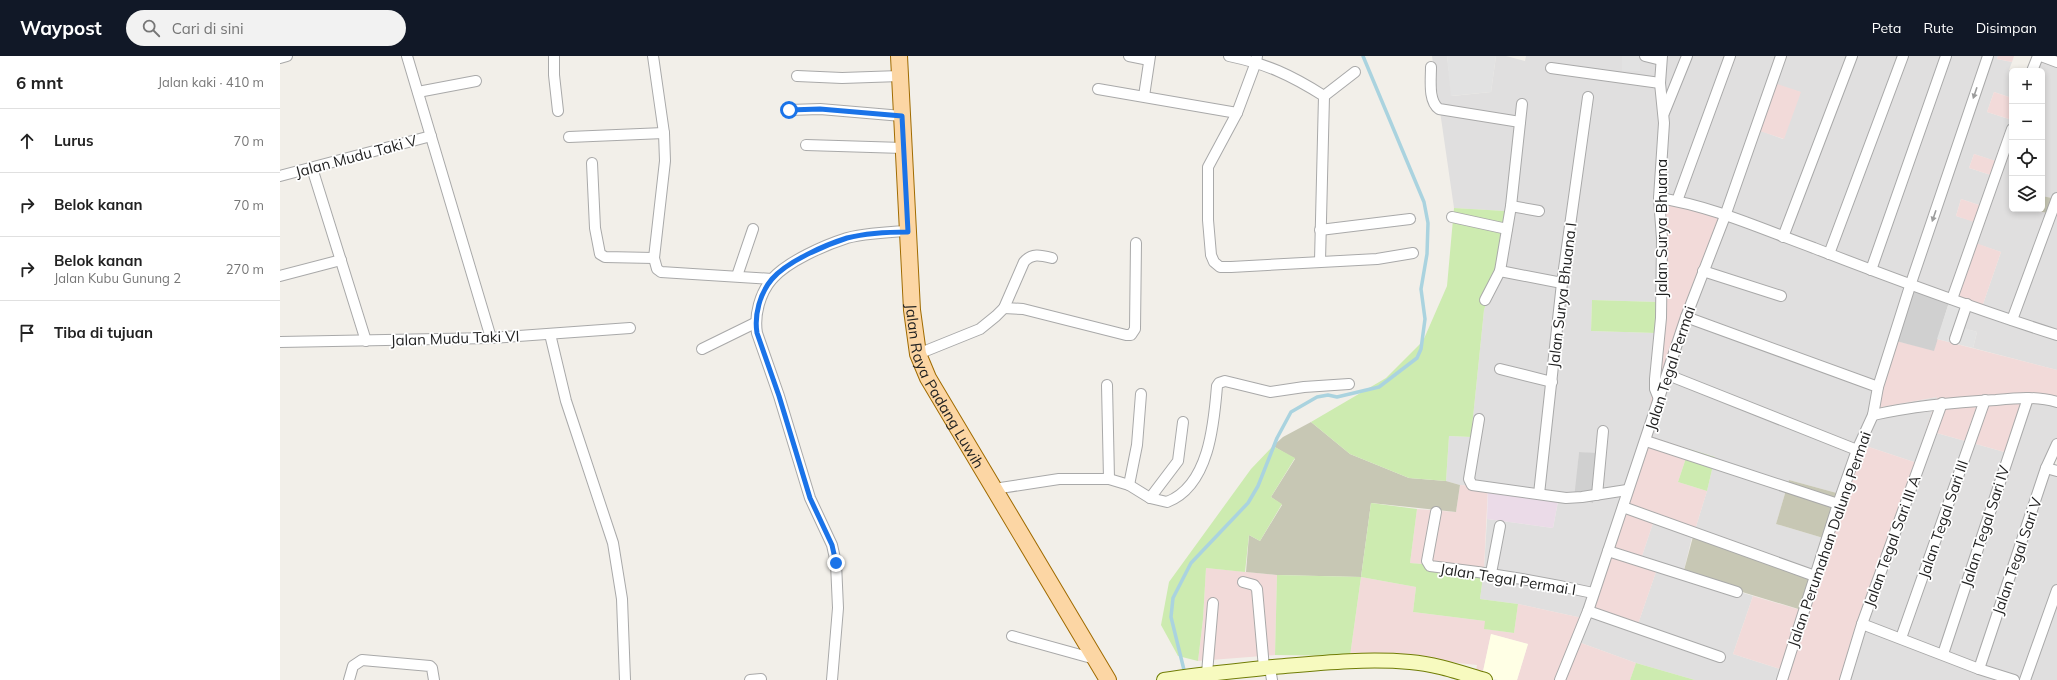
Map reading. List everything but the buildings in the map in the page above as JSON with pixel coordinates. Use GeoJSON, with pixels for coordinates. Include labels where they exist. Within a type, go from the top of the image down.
{"type":"FeatureCollection","features":[{"type":"Feature","properties":{"kind":"main road","name":"Jalan Raya Padang Luwih"},"geometry":{"type":"LineString","coordinates":[[899,56],[912,310],[918,354],[928,378],[1108,680]]}},
{"type":"Feature","properties":{"kind":"street"},"geometry":{"type":"LineString","coordinates":[[280,58],[287,56]]}},
{"type":"Feature","properties":{"kind":"street"},"geometry":{"type":"LineString","coordinates":[[407,56],[491,338]]}},
{"type":"Feature","properties":{"kind":"street"},"geometry":{"type":"LineString","coordinates":[[554,56],[554,75],[558,111]]}},
{"type":"Feature","properties":{"kind":"street"},"geometry":{"type":"LineString","coordinates":[[653,56],[664,133],[665,160],[654,258],[655,265],[661,272],[772,279]]}},
{"type":"Feature","properties":{"kind":"street"},"geometry":{"type":"LineString","coordinates":[[1129,56],[1149,58],[1144,96]]}},
{"type":"Feature","properties":{"kind":"street"},"geometry":{"type":"LineString","coordinates":[[1229,56],[1257,59],[1291,75],[1324,96]]}},
{"type":"Feature","properties":{"kind":"street"},"geometry":{"type":"LineString","coordinates":[[1645,56],[1662,58]]}},
{"type":"Feature","properties":{"kind":"street"},"geometry":{"type":"LineString","coordinates":[[1664,113],[1687,56]]}},
{"type":"Feature","properties":{"kind":"street"},"geometry":{"type":"LineString","coordinates":[[1677,201],[1730,56]]}},
{"type":"Feature","properties":{"kind":"street","name":"Jalan Tegal Permai"},"geometry":{"type":"LineString","coordinates":[[1560,680],[1588,611],[1623,507],[1627,490],[1646,441],[1668,375],[1686,317],[1725,216],[1782,56]]}},
{"type":"Feature","properties":{"kind":"street"},"geometry":{"type":"LineString","coordinates":[[1784,237],[1852,56]]}},
{"type":"Feature","properties":{"kind":"street"},"geometry":{"type":"LineString","coordinates":[[1829,254],[1903,56]]}},
{"type":"Feature","properties":{"kind":"street"},"geometry":{"type":"LineString","coordinates":[[1871,270],[1946,56]]}},
{"type":"Feature","properties":{"kind":"street"},"geometry":{"type":"LineString","coordinates":[[1873,415],[1878,387],[1911,283],[1988,56]]}},
{"type":"Feature","properties":{"kind":"street"},"geometry":{"type":"LineString","coordinates":[[2033,68],[2039,56],[2057,62]]}},
{"type":"Feature","properties":{"kind":"street","name":"Jalan Surya Bhuana"},"geometry":{"type":"LineString","coordinates":[[1659,399],[1655,389],[1655,379],[1661,318],[1662,239],[1659,198],[1664,113],[1660,83],[1662,58]]}},
{"type":"Feature","properties":{"kind":"street"},"geometry":{"type":"LineString","coordinates":[[1257,59],[1237,113],[1208,167],[1208,220],[1211,256],[1214,262],[1220,267],[1377,259],[1413,253]]}},
{"type":"Feature","properties":{"kind":"street"},"geometry":{"type":"LineString","coordinates":[[1431,67],[1432,99],[1435,106],[1439,109],[1520,122]]}},
{"type":"Feature","properties":{"kind":"street"},"geometry":{"type":"LineString","coordinates":[[1552,68],[1660,83]]}},
{"type":"Feature","properties":{"kind":"street"},"geometry":{"type":"LineString","coordinates":[[1320,261],[1324,96],[1354,72]]}},
{"type":"Feature","properties":{"kind":"street"},"geometry":{"type":"LineString","coordinates":[[797,76],[842,78],[900,76]]}},
{"type":"Feature","properties":{"kind":"street"},"geometry":{"type":"LineString","coordinates":[[418,92],[476,81]]}},
{"type":"Feature","properties":{"kind":"street"},"geometry":{"type":"LineString","coordinates":[[1098,89],[1237,113]]}},
{"type":"Feature","properties":{"kind":"street","name":"Jalan Surya Bhuana I"},"geometry":{"type":"LineString","coordinates":[[1540,494],[1562,283],[1588,97]]}},
{"type":"Feature","properties":{"kind":"street"},"geometry":{"type":"LineString","coordinates":[[1485,300],[1500,271],[1511,206],[1522,104]]}},
{"type":"Feature","properties":{"kind":"street"},"geometry":{"type":"LineString","coordinates":[[789,110],[820,109],[902,116]]}},
{"type":"Feature","properties":{"kind":"street"},"geometry":{"type":"LineString","coordinates":[[569,137],[664,133]]}},
{"type":"Feature","properties":{"kind":"street","name":"Jalan Mudu Taki V"},"geometry":{"type":"LineString","coordinates":[[280,176],[431,136]]}},
{"type":"Feature","properties":{"kind":"street"},"geometry":{"type":"LineString","coordinates":[[1952,299],[2009,138]]}},
{"type":"Feature","properties":{"kind":"street"},"geometry":{"type":"LineString","coordinates":[[806,145],[904,148]]}},
{"type":"Feature","properties":{"kind":"street"},"geometry":{"type":"LineString","coordinates":[[592,163],[596,234],[600,254],[605,257],[654,258]]}},
{"type":"Feature","properties":{"kind":"street"},"geometry":{"type":"LineString","coordinates":[[312,168],[366,341]]}},
{"type":"Feature","properties":{"kind":"street"},"geometry":{"type":"LineString","coordinates":[[1659,198],[1677,201],[1725,216],[1966,304],[2057,334]]}},
{"type":"Feature","properties":{"kind":"street"},"geometry":{"type":"LineString","coordinates":[[2012,320],[2057,198]]}},
{"type":"Feature","properties":{"kind":"street"},"geometry":{"type":"LineString","coordinates":[[1511,206],[1539,212]]}},
{"type":"Feature","properties":{"kind":"street"},"geometry":{"type":"LineString","coordinates":[[1452,217],[1507,229]]}},
{"type":"Feature","properties":{"kind":"street"},"geometry":{"type":"LineString","coordinates":[[1320,230],[1410,219]]}},
{"type":"Feature","properties":{"kind":"street"},"geometry":{"type":"LineString","coordinates":[[737,276],[753,229]]}},
{"type":"Feature","properties":{"kind":"street"},"geometry":{"type":"LineString","coordinates":[[832,680],[838,608],[836,563],[832,545],[810,498],[755,323],[758,307],[772,279],[811,252],[848,238],[881,233],[908,232]]}},
{"type":"Feature","properties":{"kind":"street"},"geometry":{"type":"LineString","coordinates":[[1004,308],[1023,309],[1131,335],[1135,329],[1136,243]]}},
{"type":"Feature","properties":{"kind":"street"},"geometry":{"type":"LineString","coordinates":[[918,354],[980,329],[1004,308],[1024,262],[1028,257],[1038,255],[1052,258]]}},
{"type":"Feature","properties":{"kind":"street"},"geometry":{"type":"LineString","coordinates":[[280,276],[341,260]]}},
{"type":"Feature","properties":{"kind":"street"},"geometry":{"type":"LineString","coordinates":[[1500,271],[1562,283]]}},
{"type":"Feature","properties":{"kind":"street"},"geometry":{"type":"LineString","coordinates":[[1703,271],[1781,296]]}},
{"type":"Feature","properties":{"kind":"street"},"geometry":{"type":"LineString","coordinates":[[1955,339],[1966,304]]}},
{"type":"Feature","properties":{"kind":"street"},"geometry":{"type":"LineString","coordinates":[[1686,317],[1878,387]]}},
{"type":"Feature","properties":{"kind":"street"},"geometry":{"type":"LineString","coordinates":[[702,349],[755,323]]}},
{"type":"Feature","properties":{"kind":"street","name":"Jalan Mudu Taki VI"},"geometry":{"type":"LineString","coordinates":[[280,342],[491,338],[630,328]]}},
{"type":"Feature","properties":{"kind":"street"},"geometry":{"type":"LineString","coordinates":[[550,334],[566,401],[613,543],[622,599],[625,680]]}},
{"type":"Feature","properties":{"kind":"street"},"geometry":{"type":"LineString","coordinates":[[1500,369],[1552,382]]}},
{"type":"Feature","properties":{"kind":"street"},"geometry":{"type":"LineString","coordinates":[[1668,375],[1857,450]]}},
{"type":"Feature","properties":{"kind":"street"},"geometry":{"type":"LineString","coordinates":[[994,489],[1059,479],[1109,479],[1129,485],[1150,498],[1168,502],[1189,488],[1206,458],[1214,426],[1217,386],[1219,383],[1225,381],[1270,392],[1307,386],[1349,384]]}},
{"type":"Feature","properties":{"kind":"street"},"geometry":{"type":"LineString","coordinates":[[1107,385],[1109,479]]}},
{"type":"Feature","properties":{"kind":"street"},"geometry":{"type":"LineString","coordinates":[[1129,485],[1136,452],[1140,394]]}},
{"type":"Feature","properties":{"kind":"street","name":"Jalan Perumahan Dalung Permai"},"geometry":{"type":"LineString","coordinates":[[1782,680],[1838,504],[1857,450],[1873,415],[1917,406],[1985,400],[2028,398],[2057,402]]}},
{"type":"Feature","properties":{"kind":"street","name":"Jalan Tegal Sari IV"},"geometry":{"type":"LineString","coordinates":[[1943,654],[2028,398]]}},
{"type":"Feature","properties":{"kind":"street","name":"Jalan Tegal Sari III"},"geometry":{"type":"LineString","coordinates":[[1901,638],[1985,400]]}},
{"type":"Feature","properties":{"kind":"street","name":"Jalan Tegal Sari III A"},"geometry":{"type":"LineString","coordinates":[[1845,680],[1862,624],[1942,404]]}},
{"type":"Feature","properties":{"kind":"street"},"geometry":{"type":"LineString","coordinates":[[1479,419],[1469,479],[1470,484],[1474,487],[1566,498],[1627,490]]}},
{"type":"Feature","properties":{"kind":"street"},"geometry":{"type":"LineString","coordinates":[[1150,498],[1178,461],[1183,422]]}},
{"type":"Feature","properties":{"kind":"street"},"geometry":{"type":"LineString","coordinates":[[1598,495],[1603,431]]}},
{"type":"Feature","properties":{"kind":"street"},"geometry":{"type":"LineString","coordinates":[[1646,441],[1838,504]]}},
{"type":"Feature","properties":{"kind":"street","name":"Jalan Tegal Sari V"},"geometry":{"type":"LineString","coordinates":[[1979,669],[2046,468],[2057,444]]}},
{"type":"Feature","properties":{"kind":"street"},"geometry":{"type":"LineString","coordinates":[[2046,468],[2057,471]]}},
{"type":"Feature","properties":{"kind":"street"},"geometry":{"type":"LineString","coordinates":[[1623,507],[1815,576]]}},
{"type":"Feature","properties":{"kind":"street","name":"Jalan Tegal Permai I"},"geometry":{"type":"LineString","coordinates":[[1436,512],[1427,561],[1429,565],[1544,582],[1593,593]]}},
{"type":"Feature","properties":{"kind":"street"},"geometry":{"type":"LineString","coordinates":[[1491,573],[1500,526]]}},
{"type":"Feature","properties":{"kind":"street"},"geometry":{"type":"LineString","coordinates":[[1608,551],[1737,592]]}},
{"type":"Feature","properties":{"kind":"street"},"geometry":{"type":"LineString","coordinates":[[1243,582],[1254,585],[1257,589],[1269,672]]}},
{"type":"Feature","properties":{"kind":"street"},"geometry":{"type":"LineString","coordinates":[[2025,680],[2057,590]]}},
{"type":"Feature","properties":{"kind":"street"},"geometry":{"type":"LineString","coordinates":[[1207,673],[1213,603]]}},
{"type":"Feature","properties":{"kind":"street"},"geometry":{"type":"LineString","coordinates":[[1588,611],[1720,657]]}},
{"type":"Feature","properties":{"kind":"street"},"geometry":{"type":"LineString","coordinates":[[1862,624],[1979,669],[2014,680]]}},
{"type":"Feature","properties":{"kind":"street"},"geometry":{"type":"LineString","coordinates":[[1012,636],[1095,659]]}},
{"type":"Feature","properties":{"kind":"street"},"geometry":{"type":"LineString","coordinates":[[349,680],[353,666],[362,660],[430,666],[432,668],[434,680]]}},
{"type":"Feature","properties":{"kind":"street"},"geometry":{"type":"LineString","coordinates":[[1164,680],[1207,673],[1269,672],[1336,661],[1412,662],[1444,668],[1485,680]]}},
{"type":"Feature","properties":{"kind":"street"},"geometry":{"type":"LineString","coordinates":[[750,680],[761,679]]}},
{"type":"Feature","properties":{"kind":"shaded area"},"geometry":{"type":"Polygon","coordinates":[[[1432,56],[1447,56],[1452,96],[1491,92],[1496,56],[1506,56],[1525,61],[1526,56],[1622,56],[1622,71],[1639,71],[1640,56],[1998,56],[1997,59],[2012,62],[2009,68],[2009,97],[1994,92],[1987,112],[2009,119],[2009,136],[2004,150],[2009,152],[2009,212],[2047,213],[2052,198],[2045,197],[2045,68],[2033,68],[2037,56],[2057,56],[2057,370],[1973,348],[1977,332],[1963,328],[1971,303],[1982,307],[2001,252],[1971,242],[1951,296],[1915,285],[1905,318],[1871,409],[1937,397],[1926,430],[2008,453],[2023,396],[2057,400],[2057,443],[2049,462],[2057,465],[2057,680],[1846,680],[1920,464],[1860,444],[1844,495],[1789,480],[1776,524],[1830,540],[1817,573],[1693,533],[1683,574],[1753,596],[1733,654],[1786,671],[1782,680],[1695,680],[1636,663],[1573,640],[1582,618],[1518,604],[1480,599],[1484,569],[1487,519],[1553,528],[1559,496],[1460,485],[1446,481],[1449,436],[1471,437],[1484,310],[1504,250],[1505,211],[1454,208],[1432,56]],[[1768,82],[1751,127],[1783,139],[1800,92],[1768,82]],[[1974,154],[1969,168],[1994,176],[1998,162],[1974,154]],[[1659,192],[1658,302],[1592,300],[1591,331],[1656,333],[1649,434],[1721,214],[1659,192]],[[1961,199],[1956,216],[1977,222],[1982,206],[1961,199]],[[1648,436],[1588,593],[1585,607],[1638,624],[1658,566],[1641,559],[1654,520],[1694,533],[1707,491],[1715,457],[1648,436]],[[1579,452],[1575,499],[1592,503],[1597,454],[1579,452]]]}},
{"type":"Feature","properties":{"kind":"shaded area"},"geometry":{"type":"Polygon","coordinates":[[[1447,56],[1496,56],[1491,92],[1451,96],[1447,56]]]}},
{"type":"Feature","properties":{"kind":"shaded area"},"geometry":{"type":"Polygon","coordinates":[[[1622,56],[1640,56],[1640,71],[1622,71],[1622,56]]]}},
{"type":"Feature","properties":{"kind":"shaded area"},"geometry":{"type":"Polygon","coordinates":[[[1998,56],[2014,56],[2012,62],[1997,59],[1998,56]]]}},
{"type":"Feature","properties":{"kind":"shaded area"},"geometry":{"type":"Polygon","coordinates":[[[1768,81],[1801,92],[1784,139],[1751,128],[1768,81]]]}},
{"type":"Feature","properties":{"kind":"shaded area"},"geometry":{"type":"Polygon","coordinates":[[[1994,92],[2009,97],[2009,119],[1987,112],[1994,92]]]}},
{"type":"Feature","properties":{"kind":"shaded area"},"geometry":{"type":"Polygon","coordinates":[[[1974,154],[1999,162],[1994,176],[1969,168],[1974,154]]]}},
{"type":"Feature","properties":{"kind":"shaded area"},"geometry":{"type":"Polygon","coordinates":[[[1659,192],[1721,214],[1649,436],[1689,449],[1678,482],[1707,491],[1694,533],[1654,520],[1641,559],[1658,566],[1638,624],[1585,607],[1588,593],[1648,436],[1656,333],[1659,192]]]}},
{"type":"Feature","properties":{"kind":"shaded area"},"geometry":{"type":"Polygon","coordinates":[[[2045,197],[2052,198],[2047,213],[2043,212],[2045,212],[2045,197]]]}},
{"type":"Feature","properties":{"kind":"shaded area"},"geometry":{"type":"Polygon","coordinates":[[[1961,199],[1982,206],[1977,223],[1956,216],[1961,199]]]}},
{"type":"Feature","properties":{"kind":"shaded area"},"geometry":{"type":"Polygon","coordinates":[[[1970,241],[2001,252],[1982,307],[1951,296],[1970,241]]]}},
{"type":"Feature","properties":{"kind":"shaded area"},"geometry":{"type":"Polygon","coordinates":[[[1915,285],[1951,296],[1934,351],[1896,341],[1915,285]]]}},
{"type":"Feature","properties":{"kind":"shaded area"},"geometry":{"type":"Polygon","coordinates":[[[1951,296],[1971,303],[1964,328],[1977,332],[1973,348],[1937,339],[1951,296]]]}},
{"type":"Feature","properties":{"kind":"shaded area"},"geometry":{"type":"Polygon","coordinates":[[[1937,339],[2057,370],[2057,400],[2023,396],[2008,453],[1926,430],[1937,397],[1871,409],[1896,341],[1934,350],[1937,339]]]}},
{"type":"Feature","properties":{"kind":"shaded area"},"geometry":{"type":"Polygon","coordinates":[[[1311,422],[1350,454],[1409,478],[1446,481],[1460,485],[1456,512],[1371,503],[1361,577],[1277,575],[1246,572],[1249,535],[1260,541],[1282,505],[1271,497],[1295,459],[1273,446],[1283,437],[1311,422]]]}},
{"type":"Feature","properties":{"kind":"shaded area"},"geometry":{"type":"Polygon","coordinates":[[[1860,444],[1920,464],[1846,680],[1782,680],[1786,671],[1733,654],[1753,596],[1804,611],[1860,444]]]}},
{"type":"Feature","properties":{"kind":"shaded area"},"geometry":{"type":"Polygon","coordinates":[[[1579,452],[1597,453],[1593,503],[1574,499],[1579,452]]]}},
{"type":"Feature","properties":{"kind":"shaded area"},"geometry":{"type":"Polygon","coordinates":[[[1789,480],[1844,495],[1830,540],[1776,524],[1789,480]]]}},
{"type":"Feature","properties":{"kind":"shaded area"},"geometry":{"type":"Polygon","coordinates":[[[1460,485],[1488,487],[1484,569],[1410,563],[1417,509],[1456,512],[1460,485]]]}},
{"type":"Feature","properties":{"kind":"shaded area"},"geometry":{"type":"Polygon","coordinates":[[[1488,487],[1559,496],[1553,528],[1487,519],[1488,487]]]}},
{"type":"Feature","properties":{"kind":"shaded area"},"geometry":{"type":"Polygon","coordinates":[[[1694,533],[1817,573],[1805,611],[1683,574],[1694,533]]]}},
{"type":"Feature","properties":{"kind":"shaded area"},"geometry":{"type":"Polygon","coordinates":[[[1206,568],[1277,575],[1275,655],[1198,661],[1203,619],[1206,568]]]}},
{"type":"Feature","properties":{"kind":"shaded area"},"geometry":{"type":"Polygon","coordinates":[[[1361,577],[1416,587],[1413,612],[1485,621],[1485,629],[1514,633],[1518,604],[1582,618],[1573,640],[1636,663],[1630,680],[1517,680],[1528,644],[1491,634],[1482,676],[1475,675],[1477,665],[1402,657],[1350,656],[1361,577]]]}},
{"type":"Feature","properties":{"kind":"shaded area"},"geometry":{"type":"Polygon","coordinates":[[[1491,634],[1528,644],[1517,680],[1498,680],[1482,676],[1491,634]]]}},
{"type":"Feature","properties":{"kind":"green space"},"geometry":{"type":"Polygon","coordinates":[[[1454,208],[1505,211],[1504,250],[1484,310],[1471,437],[1449,436],[1446,481],[1409,478],[1350,454],[1311,422],[1386,378],[1423,341],[1447,286],[1454,208]]]}},
{"type":"Feature","properties":{"kind":"green space"},"geometry":{"type":"Polygon","coordinates":[[[1592,300],[1658,302],[1656,333],[1591,331],[1592,300]]]}},
{"type":"Feature","properties":{"kind":"green space"},"geometry":{"type":"Polygon","coordinates":[[[1273,446],[1295,458],[1271,497],[1282,504],[1260,541],[1249,535],[1245,572],[1206,568],[1203,619],[1198,661],[1178,656],[1161,625],[1169,582],[1251,469],[1273,446]]]}},
{"type":"Feature","properties":{"kind":"green space"},"geometry":{"type":"Polygon","coordinates":[[[1689,449],[1715,457],[1707,491],[1678,482],[1689,449]]]}},
{"type":"Feature","properties":{"kind":"green space"},"geometry":{"type":"Polygon","coordinates":[[[1371,503],[1417,509],[1410,563],[1484,569],[1480,599],[1518,604],[1514,633],[1484,629],[1485,621],[1413,612],[1416,587],[1361,577],[1371,503]]]}},
{"type":"Feature","properties":{"kind":"green space"},"geometry":{"type":"Polygon","coordinates":[[[1277,575],[1361,577],[1350,656],[1275,655],[1277,575]]]}},
{"type":"Feature","properties":{"kind":"green space"},"geometry":{"type":"Polygon","coordinates":[[[1636,663],[1695,680],[1630,680],[1636,663]]]}},
{"type":"Feature","properties":{"kind":"waterway"},"geometry":{"type":"LineString","coordinates":[[1185,674],[1171,617],[1173,598],[1191,563],[1248,503],[1258,486],[1277,438],[1291,412],[1317,397],[1328,395],[1337,397],[1379,387],[1417,358],[1421,349],[1425,319],[1421,289],[1427,254],[1428,223],[1424,202],[1363,56]]}},
{"type":"Feature","properties":{"kind":"route"},"geometry":{"type":"LineString","coordinates":[[789,110],[820,109],[902,116],[908,232],[881,233],[848,238],[811,252],[788,266],[772,279],[758,307],[755,323],[810,498],[832,545],[836,563]]}}]}
